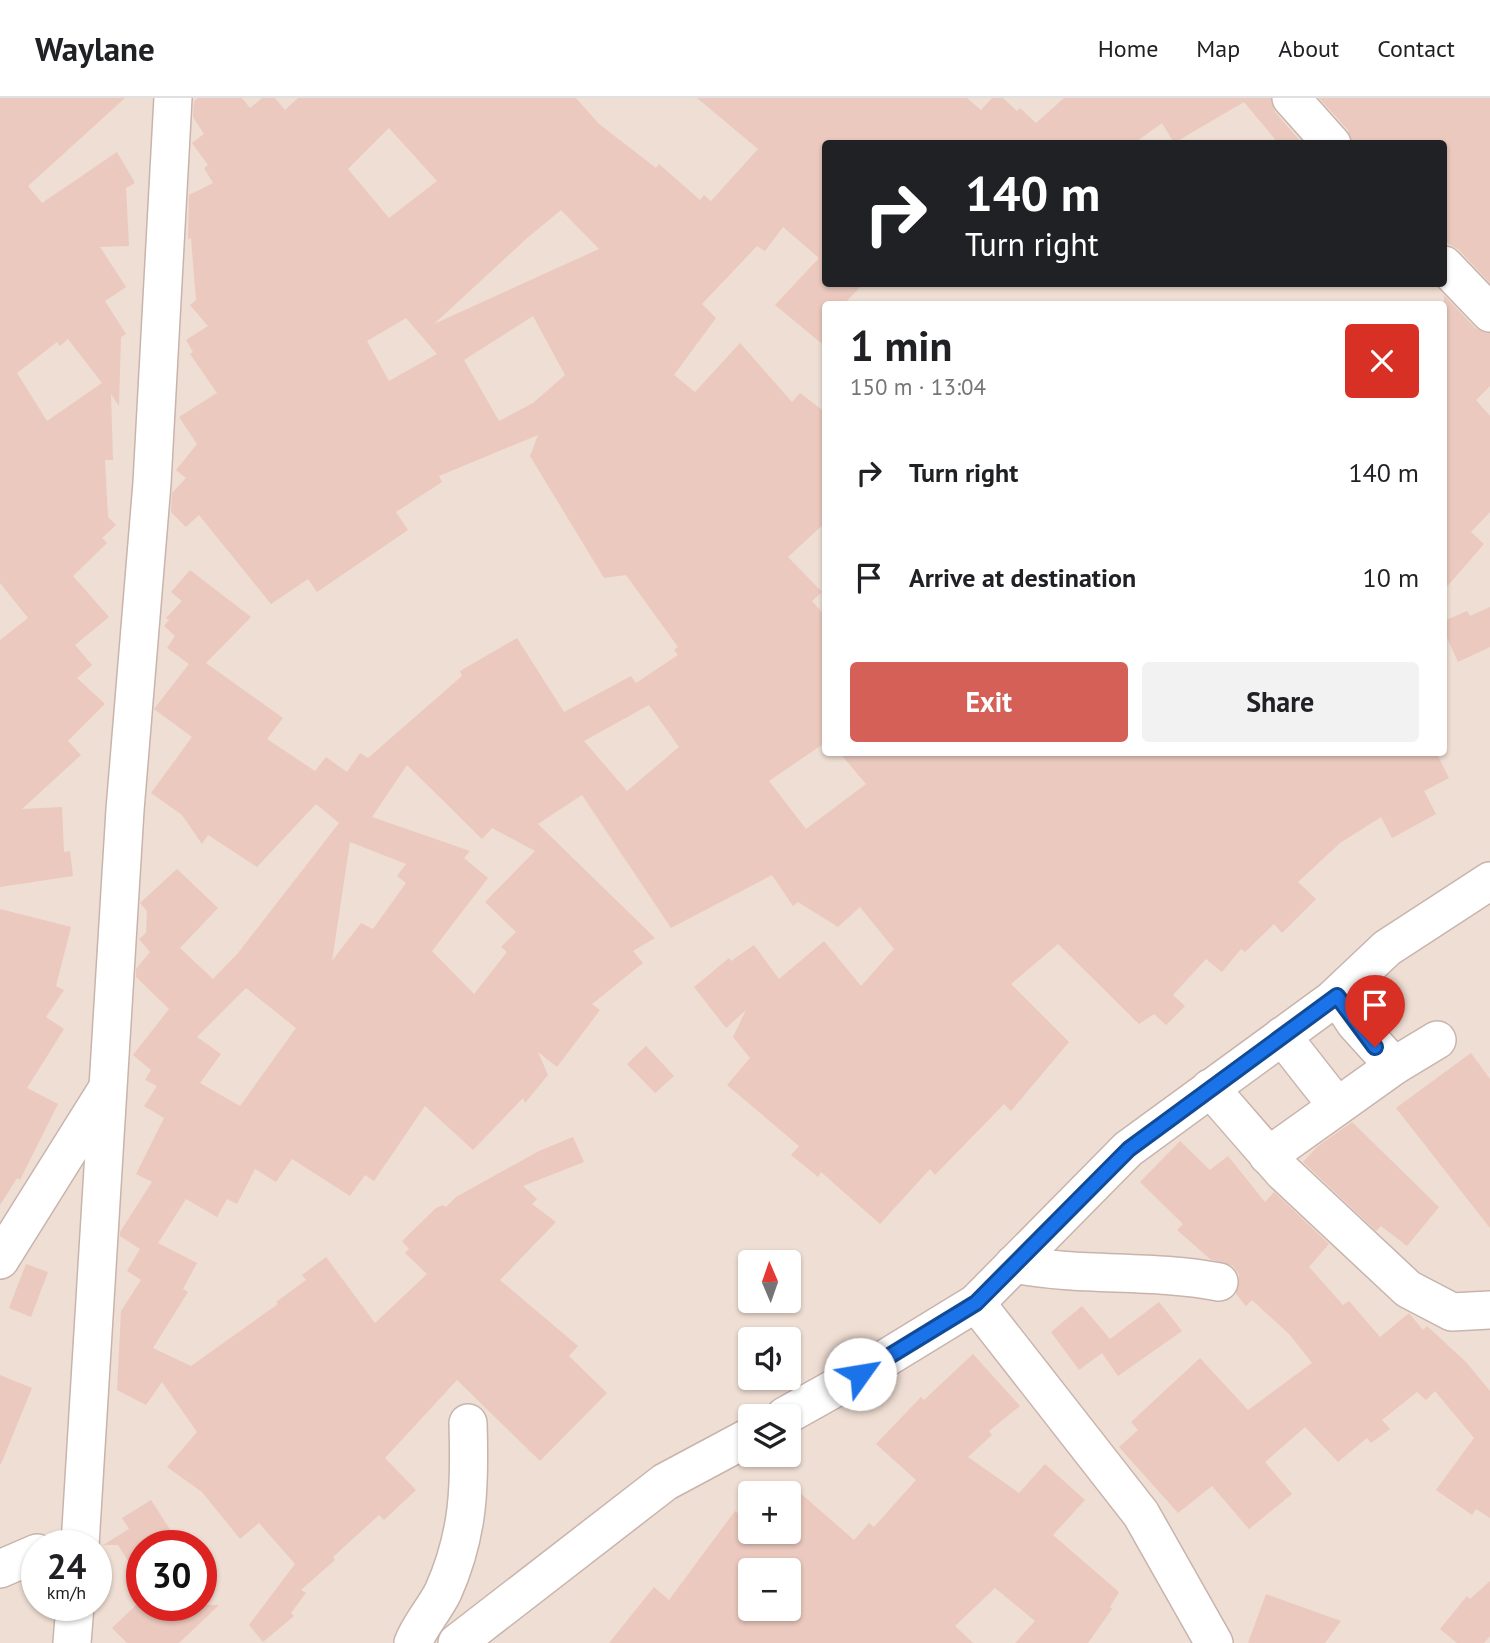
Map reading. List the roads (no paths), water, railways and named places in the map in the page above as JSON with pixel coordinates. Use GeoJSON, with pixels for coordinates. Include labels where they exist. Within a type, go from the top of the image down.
{"type":"FeatureCollection","features":[{"type":"Feature","properties":{"kind":"street"},"geometry":{"type":"LineString","coordinates":[[74,1530],[110,1084],[126,797],[152,483],[173,98]]}},
{"type":"Feature","properties":{"kind":"street"},"geometry":{"type":"LineString","coordinates":[[1292,98],[1329,140]]}},
{"type":"Feature","properties":{"kind":"street"},"geometry":{"type":"LineString","coordinates":[[1447,268],[1490,313]]}},
{"type":"Feature","properties":{"kind":"street"},"geometry":{"type":"LineString","coordinates":[[801,1407],[976,1303],[1129,1149],[1337,996],[1387,948],[1490,881]]}},
{"type":"Feature","properties":{"kind":"street"},"geometry":{"type":"LineString","coordinates":[[1337,996],[1355,1023],[1394,1066]]}},
{"type":"Feature","properties":{"kind":"street"},"geometry":{"type":"LineString","coordinates":[[1282,1036],[1337,1106]]}},
{"type":"Feature","properties":{"kind":"street"},"geometry":{"type":"LineString","coordinates":[[1268,1157],[1394,1066],[1437,1040]]}},
{"type":"Feature","properties":{"kind":"street"},"geometry":{"type":"LineString","coordinates":[[0,1260],[110,1084]]}},
{"type":"Feature","properties":{"kind":"street"},"geometry":{"type":"LineString","coordinates":[[1210,1087],[1268,1157],[1408,1289],[1452,1312],[1490,1310]]}},
{"type":"Feature","properties":{"kind":"street"},"geometry":{"type":"LineString","coordinates":[[1014,1264],[1049,1271],[1143,1273],[1219,1282]]}},
{"type":"Feature","properties":{"kind":"street"},"geometry":{"type":"LineString","coordinates":[[976,1303],[1141,1514],[1214,1643]]}},
{"type":"Feature","properties":{"kind":"street"},"geometry":{"type":"LineString","coordinates":[[413,1643],[444,1588],[465,1533],[469,1484],[468,1423]]}},
{"type":"Feature","properties":{"kind":"street"},"geometry":{"type":"LineString","coordinates":[[457,1643],[665,1482],[738,1443]]}},
{"type":"Feature","properties":{"kind":"street"},"geometry":{"type":"LineString","coordinates":[[0,1569],[21,1560]]}},
{"type":"Feature","properties":{"kind":"street"},"geometry":{"type":"LineString","coordinates":[[72,1643],[74,1621]]}}]}
